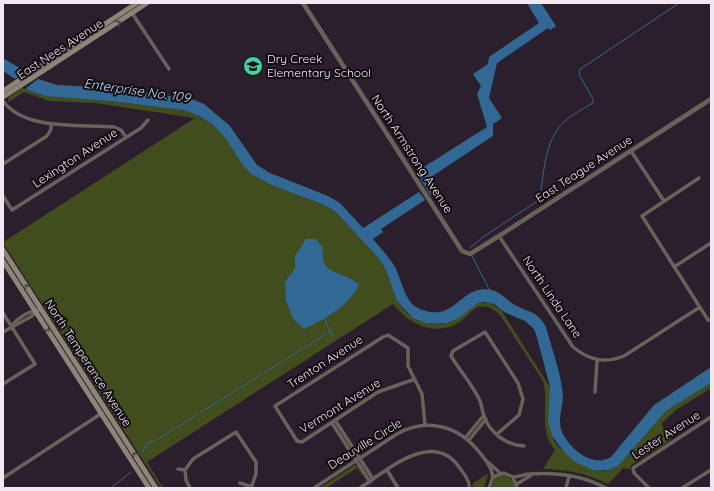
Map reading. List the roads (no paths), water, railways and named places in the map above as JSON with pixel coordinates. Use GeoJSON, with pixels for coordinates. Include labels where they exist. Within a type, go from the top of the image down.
{"type":"FeatureCollection","features":[{"type":"Feature","properties":{"kind":"main road","name":"East Nees Avenue"},"geometry":{"type":"LineString","coordinates":[[3,91],[137,3]]}},
{"type":"Feature","properties":{"kind":"main road"},"geometry":{"type":"LineString","coordinates":[[132,13],[133,9],[142,3]]}},
{"type":"Feature","properties":{"kind":"main road","name":"East Nees Avenue"},"geometry":{"type":"LineString","coordinates":[[3,97],[147,3]]}},
{"type":"Feature","properties":{"kind":"main road","name":"North Temperance Avenue"},"geometry":{"type":"LineString","coordinates":[[3,250],[101,414],[149,488]]}},
{"type":"Feature","properties":{"kind":"main road","name":"North Temperance Avenue"},"geometry":{"type":"LineString","coordinates":[[3,261],[38,309],[156,488]]}},
{"type":"Feature","properties":{"kind":"street","name":"North Armstrong Avenue"},"geometry":{"type":"LineString","coordinates":[[303,3],[462,251],[467,254]]}},
{"type":"Feature","properties":{"kind":"street"},"geometry":{"type":"LineString","coordinates":[[132,13],[169,69]]}},
{"type":"Feature","properties":{"kind":"street","name":"East Teague Avenue"},"geometry":{"type":"LineString","coordinates":[[467,254],[470,254],[499,236],[711,99]]}},
{"type":"Feature","properties":{"kind":"street"},"geometry":{"type":"LineString","coordinates":[[3,101],[16,112],[36,121],[52,124],[114,127],[121,130],[126,137]]}},
{"type":"Feature","properties":{"kind":"street","name":"Lexington Avenue"},"geometry":{"type":"LineString","coordinates":[[4,198],[12,210],[141,128],[148,120]]}},
{"type":"Feature","properties":{"kind":"street"},"geometry":{"type":"LineString","coordinates":[[3,164],[47,136],[52,124]]}},
{"type":"Feature","properties":{"kind":"street"},"geometry":{"type":"LineString","coordinates":[[631,151],[664,201]]}},
{"type":"Feature","properties":{"kind":"street"},"geometry":{"type":"LineString","coordinates":[[699,178],[642,216],[700,308],[710,321]]}},
{"type":"Feature","properties":{"kind":"street","name":"North Linda Lane"},"geometry":{"type":"LineString","coordinates":[[499,236],[573,346],[588,357],[597,361]]}},
{"type":"Feature","properties":{"kind":"street"},"geometry":{"type":"LineString","coordinates":[[674,267],[711,243]]}},
{"type":"Feature","properties":{"kind":"street"},"geometry":{"type":"LineString","coordinates":[[594,392],[597,361],[611,360],[624,356],[700,308]]}},
{"type":"Feature","properties":{"kind":"street"},"geometry":{"type":"LineString","coordinates":[[3,332],[11,326],[17,325],[32,316],[38,309]]}},
{"type":"Feature","properties":{"kind":"street"},"geometry":{"type":"LineString","coordinates":[[3,313],[35,364],[3,384]]}},
{"type":"Feature","properties":{"kind":"street"},"geometry":{"type":"LineString","coordinates":[[497,434],[519,415],[523,399],[518,382],[485,332],[451,354],[479,399],[485,417],[497,434],[510,444],[524,446]]}},
{"type":"Feature","properties":{"kind":"street","name":"Trenton Avenue"},"geometry":{"type":"LineString","coordinates":[[299,442],[275,406],[386,335],[406,346],[408,366],[415,379]]}},
{"type":"Feature","properties":{"kind":"street"},"geometry":{"type":"LineString","coordinates":[[415,379],[422,394],[425,425]]}},
{"type":"Feature","properties":{"kind":"street","name":"Vermont Avenue"},"geometry":{"type":"LineString","coordinates":[[299,442],[333,422],[378,392],[415,379]]}},
{"type":"Feature","properties":{"kind":"street"},"geometry":{"type":"LineString","coordinates":[[3,478],[106,410]]}},
{"type":"Feature","properties":{"kind":"street"},"geometry":{"type":"LineString","coordinates":[[468,439],[485,417]]}},
{"type":"Feature","properties":{"kind":"street","name":"Lester Avenue"},"geometry":{"type":"LineString","coordinates":[[648,488],[632,470],[635,466],[711,417]]}},
{"type":"Feature","properties":{"kind":"street"},"geometry":{"type":"LineString","coordinates":[[333,422],[371,480]]}},
{"type":"Feature","properties":{"kind":"street","name":"Deauville Circle"},"geometry":{"type":"LineString","coordinates":[[314,488],[404,431],[425,425],[450,428],[468,439],[500,473]]}},
{"type":"Feature","properties":{"kind":"street"},"geometry":{"type":"LineString","coordinates":[[190,488],[186,480],[185,470],[193,459],[236,432],[254,458],[256,474],[252,487],[240,482]]}},
{"type":"Feature","properties":{"kind":"street"},"geometry":{"type":"LineString","coordinates":[[360,488],[387,470],[418,453],[431,451],[447,456],[459,466],[470,487]]}},
{"type":"Feature","properties":{"kind":"street","name":"Deauville Circle"},"geometry":{"type":"LineString","coordinates":[[488,462],[493,477]]}},
{"type":"Feature","properties":{"kind":"street"},"geometry":{"type":"LineString","coordinates":[[178,469],[185,470]]}},
{"type":"Feature","properties":{"kind":"street"},"geometry":{"type":"LineString","coordinates":[[387,470],[398,488]]}},
{"type":"Feature","properties":{"kind":"street"},"geometry":{"type":"LineString","coordinates":[[682,488],[711,470]]}},
{"type":"Feature","properties":{"kind":"street"},"geometry":{"type":"LineString","coordinates":[[489,488],[493,477],[500,473],[509,474],[514,477],[517,486],[533,474]]}},
{"type":"Feature","properties":{"kind":"street"},"geometry":{"type":"LineString","coordinates":[[514,477],[529,473],[553,473],[591,481],[606,488]]}},
{"type":"Feature","properties":{"kind":"street"},"geometry":{"type":"LineString","coordinates":[[566,488],[569,476]]}},
{"type":"Feature","properties":{"kind":"water"},"geometry":{"type":"Polygon","coordinates":[[[527,3],[541,3],[556,26],[550,30],[548,28],[497,63],[489,98],[502,118],[493,124],[493,136],[431,177],[439,190],[431,196],[416,172],[487,127],[477,94],[481,86],[473,74],[488,64],[489,57],[539,23],[527,3]]]}},
{"type":"Feature","properties":{"kind":"water"},"geometry":{"type":"Polygon","coordinates":[[[3,58],[26,72],[15,79],[3,71],[3,58]]]}},
{"type":"Feature","properties":{"kind":"water"},"geometry":{"type":"Polygon","coordinates":[[[38,79],[57,85],[117,88],[194,100],[204,104],[229,125],[257,165],[270,173],[328,196],[340,203],[363,228],[419,192],[425,200],[381,229],[383,232],[373,239],[394,265],[410,302],[420,309],[432,312],[442,311],[450,308],[472,292],[481,289],[492,290],[499,293],[515,305],[533,313],[540,318],[546,327],[561,379],[563,396],[560,421],[561,429],[564,436],[574,449],[588,458],[604,460],[611,457],[654,405],[711,367],[711,383],[666,411],[618,466],[609,470],[593,470],[575,462],[565,453],[552,436],[548,423],[550,387],[536,334],[533,328],[525,321],[504,312],[494,304],[484,302],[478,303],[459,318],[447,323],[425,323],[413,318],[397,301],[381,261],[335,211],[322,204],[271,185],[251,174],[244,167],[226,139],[213,125],[200,116],[183,110],[110,101],[45,96],[25,89],[38,79]]]}},
{"type":"Feature","properties":{"kind":"water"},"geometry":{"type":"Polygon","coordinates":[[[306,239],[316,239],[322,247],[324,264],[326,266],[334,272],[352,279],[359,285],[349,300],[335,312],[304,329],[293,319],[286,300],[285,282],[295,268],[295,256],[306,239]]]}},
{"type":"Feature","properties":{"kind":"waterway"},"geometry":{"type":"LineString","coordinates":[[470,248],[483,237],[539,200],[548,148],[557,130],[567,119],[593,103],[593,99],[580,76],[579,70],[679,3]]}},
{"type":"Feature","properties":{"kind":"waterway"},"geometry":{"type":"LineString","coordinates":[[472,256],[490,291]]}},
{"type":"Feature","properties":{"kind":"waterway"},"geometry":{"type":"LineString","coordinates":[[324,318],[333,337]]}},
{"type":"Feature","properties":{"kind":"waterway"},"geometry":{"type":"LineString","coordinates":[[143,452],[147,443],[155,441],[331,331]]}},
{"type":"Feature","properties":{"kind":"waterway"},"geometry":{"type":"LineString","coordinates":[[111,488],[131,472]]}},
{"type":"Feature","properties":{"kind":"place","name":"Dry Creek Elementary School"},"geometry":{"type":"Point","coordinates":[253,66]}},
{"type":"Feature","properties":{"kind":"water label","name":"Enterprise No. 109"},"geometry":{"type":"Point","coordinates":[137,90]}}]}
